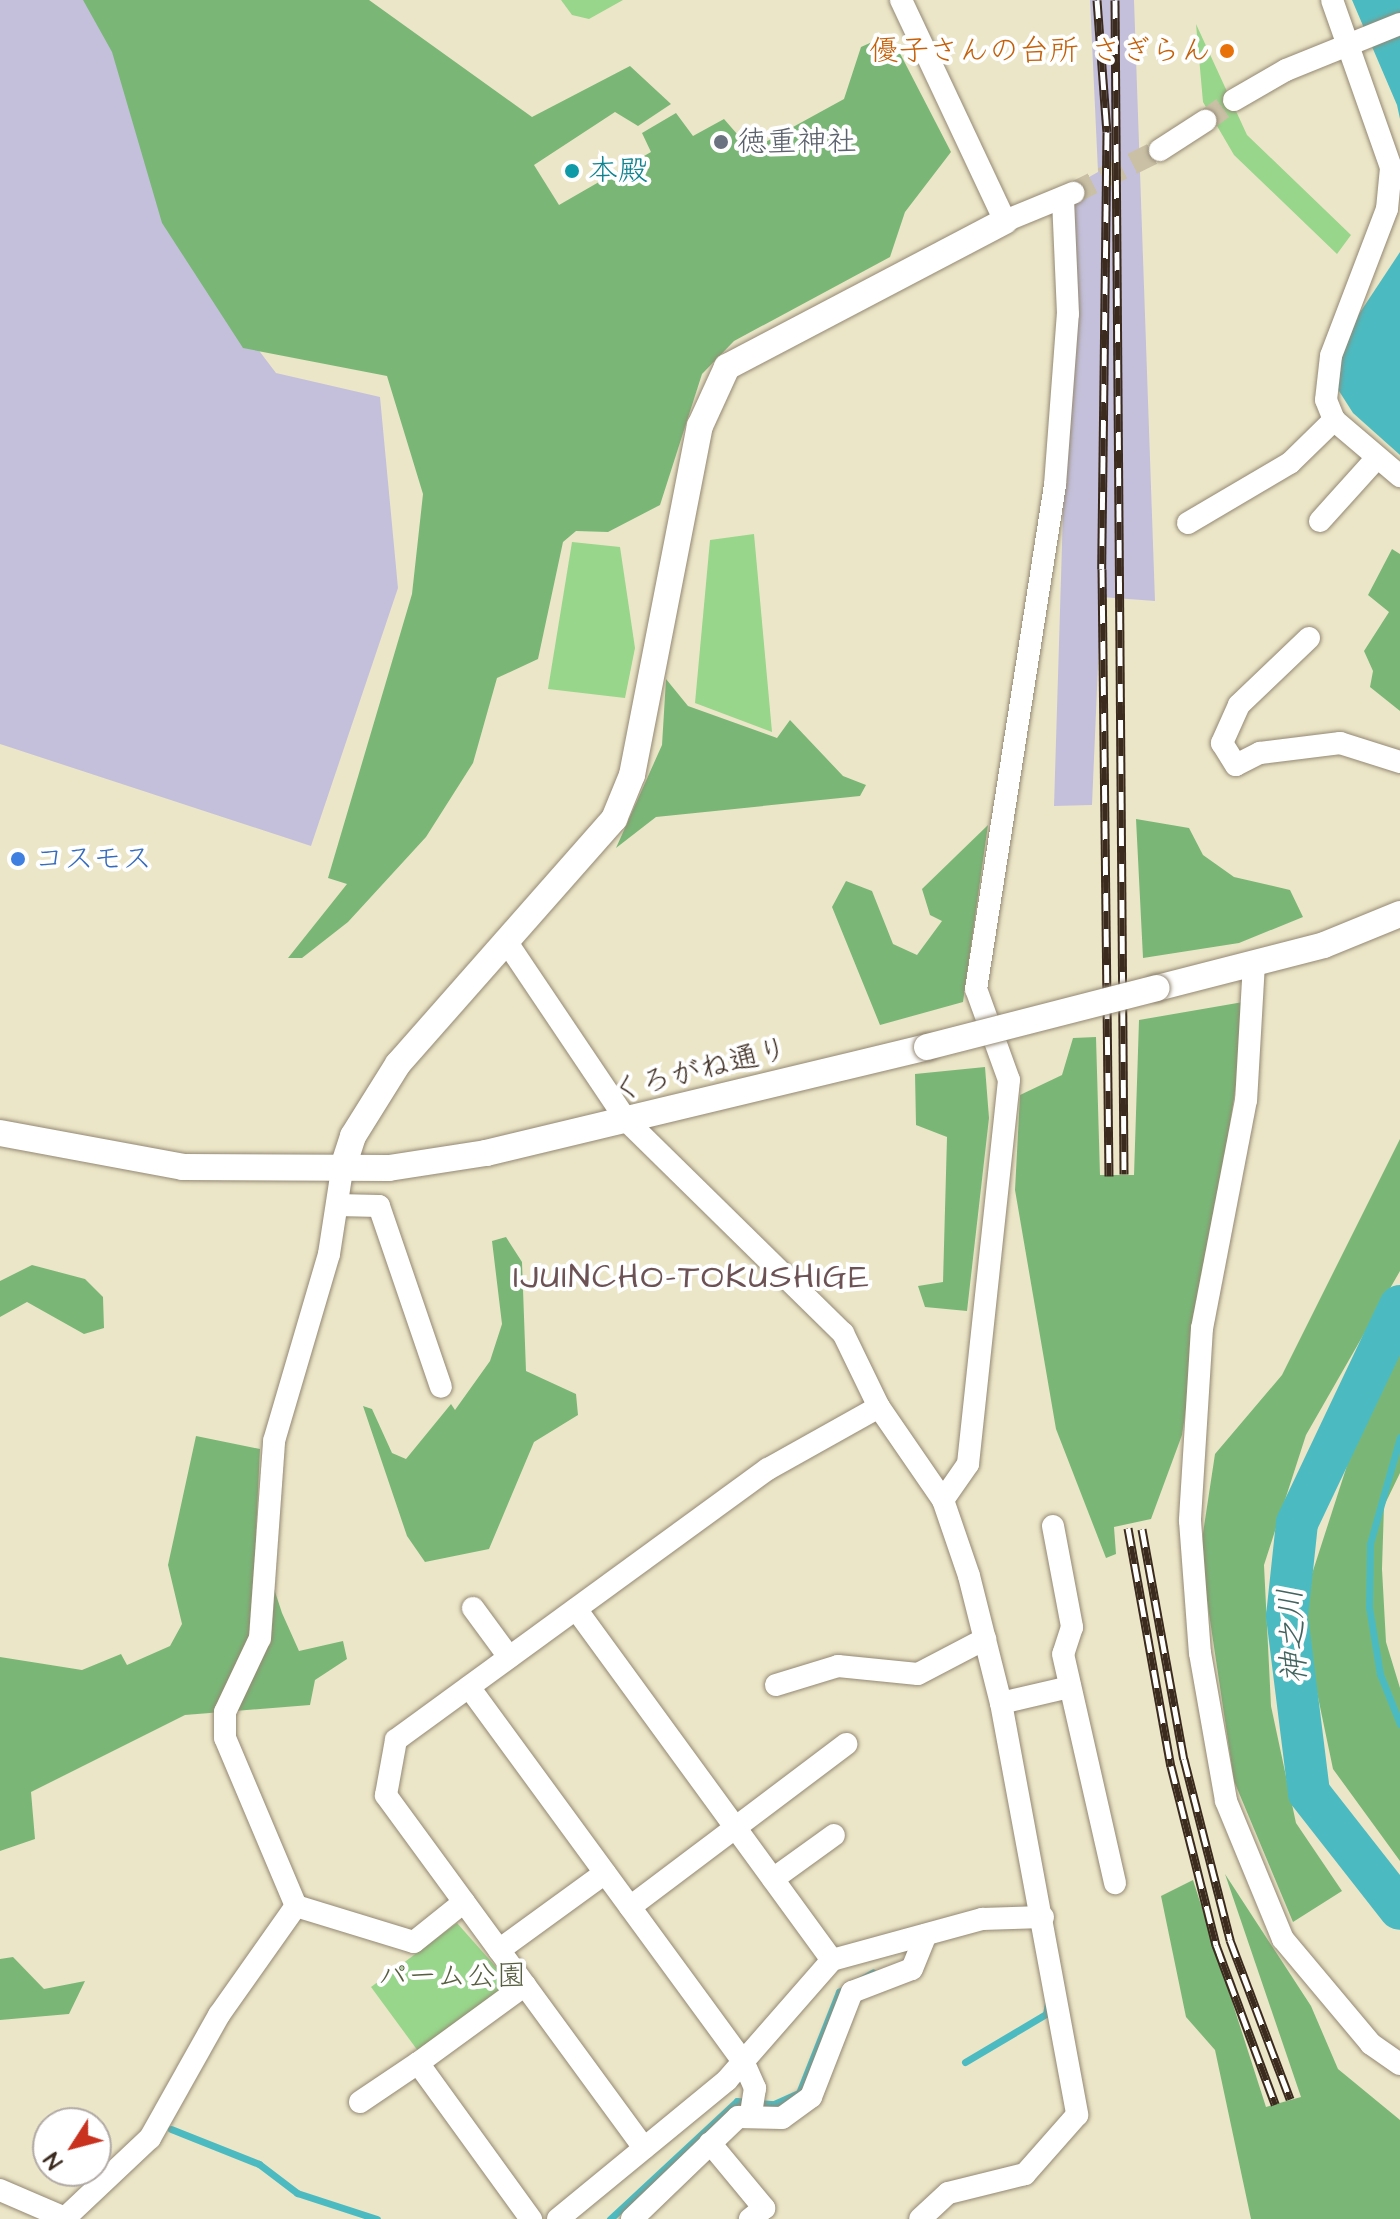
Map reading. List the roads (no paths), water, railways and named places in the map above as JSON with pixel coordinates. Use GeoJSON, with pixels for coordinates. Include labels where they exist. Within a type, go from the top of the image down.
{"type":"FeatureCollection","features":[{"type":"Feature","properties":{"kind":"street"},"geometry":{"type":"LineString","coordinates":[[901,0],[1005,221]]}},
{"type":"Feature","properties":{"kind":"street"},"geometry":{"type":"LineString","coordinates":[[1332,0],[1355,44],[1391,168],[1387,209],[1331,356],[1326,400],[1334,420],[1375,460],[1400,476]]}},
{"type":"Feature","properties":{"kind":"street"},"geometry":{"type":"LineString","coordinates":[[1234,100],[1400,24]]}},
{"type":"Feature","properties":{"kind":"street"},"geometry":{"type":"LineString","coordinates":[[1160,150],[1205,121]]}},
{"type":"Feature","properties":{"kind":"street"},"geometry":{"type":"LineString","coordinates":[[296,1906],[225,1738],[225,1712],[260,1638],[274,1441],[353,1136],[398,1064],[508,944],[614,819],[626,790],[700,426],[719,378],[768,342],[1005,221],[1068,196],[1068,314],[1055,485],[976,989],[1009,1080],[968,1464],[943,1500]]}},
{"type":"Feature","properties":{"kind":"street"},"geometry":{"type":"LineString","coordinates":[[1188,523],[1290,463],[1334,420]]}},
{"type":"Feature","properties":{"kind":"street"},"geometry":{"type":"LineString","coordinates":[[1320,521],[1375,460]]}},
{"type":"Feature","properties":{"kind":"street"},"geometry":{"type":"LineString","coordinates":[[1309,638],[1239,705],[1222,743],[1236,765],[1260,753],[1340,743],[1400,762]]}},
{"type":"Feature","properties":{"kind":"street","name":"くろがね通り"},"geometry":{"type":"LineString","coordinates":[[0,1133],[183,1167],[342,1170],[433,1163],[627,1121],[1157,988],[1359,934],[1400,914]]}},
{"type":"Feature","properties":{"kind":"street"},"geometry":{"type":"LineString","coordinates":[[508,944],[627,1121],[843,1333],[879,1407],[943,1500],[1001,1703],[1043,1917],[1077,2115],[1025,2174],[948,2193],[920,2219]]}},
{"type":"Feature","properties":{"kind":"street"},"geometry":{"type":"LineString","coordinates":[[1254,963],[1244,1115],[1202,1328],[1190,1521],[1200,1653],[1226,1801],[1283,1939],[1371,2044],[1400,2064]]}},
{"type":"Feature","properties":{"kind":"street"},"geometry":{"type":"LineString","coordinates":[[337,1205],[379,1206],[441,1387]]}},
{"type":"Feature","properties":{"kind":"street"},"geometry":{"type":"LineString","coordinates":[[644,2148],[386,1795],[396,1740],[768,1469],[879,1407]]}},
{"type":"Feature","properties":{"kind":"street"},"geometry":{"type":"LineString","coordinates":[[1053,1526],[1072,1627],[1063,1654],[1115,1883]]}},
{"type":"Feature","properties":{"kind":"street"},"geometry":{"type":"LineString","coordinates":[[473,1608],[509,1657]]}},
{"type":"Feature","properties":{"kind":"street"},"geometry":{"type":"LineString","coordinates":[[576,1609],[832,1960]]}},
{"type":"Feature","properties":{"kind":"street"},"geometry":{"type":"LineString","coordinates":[[776,1685],[838,1666],[918,1674],[985,1639]]}},
{"type":"Feature","properties":{"kind":"street"},"geometry":{"type":"LineString","coordinates":[[469,1687],[743,2061],[753,2100],[782,2118],[811,2097],[852,1992],[912,1969],[926,1935]]}},
{"type":"Feature","properties":{"kind":"street"},"geometry":{"type":"LineString","coordinates":[[1001,1703],[1070,1687]]}},
{"type":"Feature","properties":{"kind":"street"},"geometry":{"type":"LineString","coordinates":[[630,1907],[846,1744]]}},
{"type":"Feature","properties":{"kind":"street"},"geometry":{"type":"LineString","coordinates":[[773,1879],[834,1835]]}},
{"type":"Feature","properties":{"kind":"street"},"geometry":{"type":"LineString","coordinates":[[499,1950],[605,1873]]}},
{"type":"Feature","properties":{"kind":"street"},"geometry":{"type":"LineString","coordinates":[[296,1906],[414,1942],[464,1902]]}},
{"type":"Feature","properties":{"kind":"street"},"geometry":{"type":"LineString","coordinates":[[0,2190],[64,2219],[150,2138],[219,2015],[296,1906]]}},
{"type":"Feature","properties":{"kind":"street"},"geometry":{"type":"LineString","coordinates":[[558,2219],[743,2061],[832,1960],[982,1919],[1043,1917]]}},
{"type":"Feature","properties":{"kind":"street"},"geometry":{"type":"LineString","coordinates":[[360,2102],[525,1985]]}},
{"type":"Feature","properties":{"kind":"street"},"geometry":{"type":"LineString","coordinates":[[418,2063],[531,2219]]}},
{"type":"Feature","properties":{"kind":"street"},"geometry":{"type":"LineString","coordinates":[[632,2219],[753,2100]]}},
{"type":"Feature","properties":{"kind":"street"},"geometry":{"type":"LineString","coordinates":[[710,2143],[764,2208],[750,2219]]}},
{"type":"Feature","properties":{"kind":"water"},"geometry":{"type":"Polygon","coordinates":[[[1352,0],[1400,0],[1400,119],[1397,105],[1352,0]]]}},
{"type":"Feature","properties":{"kind":"water"},"geometry":{"type":"Polygon","coordinates":[[[1400,252],[1400,455],[1353,413],[1332,380],[1359,314],[1400,252]]]}},
{"type":"Feature","properties":{"kind":"waterway","name":"神之川"},"geometry":{"type":"LineString","coordinates":[[1400,1306],[1297,1523],[1287,1616],[1309,1793],[1400,1909]]}},
{"type":"Feature","properties":{"kind":"waterway"},"geometry":{"type":"LineString","coordinates":[[1400,1437],[1370,1544],[1369,1607],[1380,1674],[1400,1724]]}},
{"type":"Feature","properties":{"kind":"waterway"},"geometry":{"type":"LineString","coordinates":[[610,2219],[737,2101],[774,2104],[799,2093],[839,1992],[873,1972]]}},
{"type":"Feature","properties":{"kind":"waterway"},"geometry":{"type":"LineString","coordinates":[[965,2062],[1046,2014],[1048,2003]]}},
{"type":"Feature","properties":{"kind":"waterway"},"geometry":{"type":"LineString","coordinates":[[171,2129],[259,2164],[297,2193],[377,2219]]}},
{"type":"Feature","properties":{"kind":"tunnel"},"geometry":{"type":"LineString","coordinates":[[1205,121],[1234,100]]}},
{"type":"Feature","properties":{"kind":"tunnel"},"geometry":{"type":"LineString","coordinates":[[1073,193],[1160,150]]}},
{"type":"Feature","properties":{"kind":"railway"},"geometry":{"type":"LineString","coordinates":[[1097,0],[1107,132],[1102,569],[1109,1176]]}},
{"type":"Feature","properties":{"kind":"railway"},"geometry":{"type":"LineString","coordinates":[[1115,0],[1124,1174]]}},
{"type":"Feature","properties":{"kind":"railway"},"geometry":{"type":"LineString","coordinates":[[1128,1528],[1171,1766],[1216,1945],[1275,2104]]}},
{"type":"Feature","properties":{"kind":"railway"},"geometry":{"type":"LineString","coordinates":[[1142,1529],[1184,1759],[1230,1940],[1290,2099]]}},
{"type":"Feature","properties":{"kind":"place","name":"優子さんの台所 さぎらん"},"geometry":{"type":"Point","coordinates":[1227,51]}},
{"type":"Feature","properties":{"kind":"place","name":"徳重神社"},"geometry":{"type":"Point","coordinates":[721,142]}},
{"type":"Feature","properties":{"kind":"place","name":"本殿"},"geometry":{"type":"Point","coordinates":[572,171]}},
{"type":"Feature","properties":{"kind":"place","name":"コスモス"},"geometry":{"type":"Point","coordinates":[18,859]}},
{"type":"Feature","properties":{"kind":"district","name":"IJUINCHO-TOKUSHIGE"},"geometry":{"type":"Point","coordinates":[692,1278]}},
{"type":"Feature","properties":{"kind":"park label","name":"パーム公園"},"geometry":{"type":"Point","coordinates":[452,1976]}}]}
